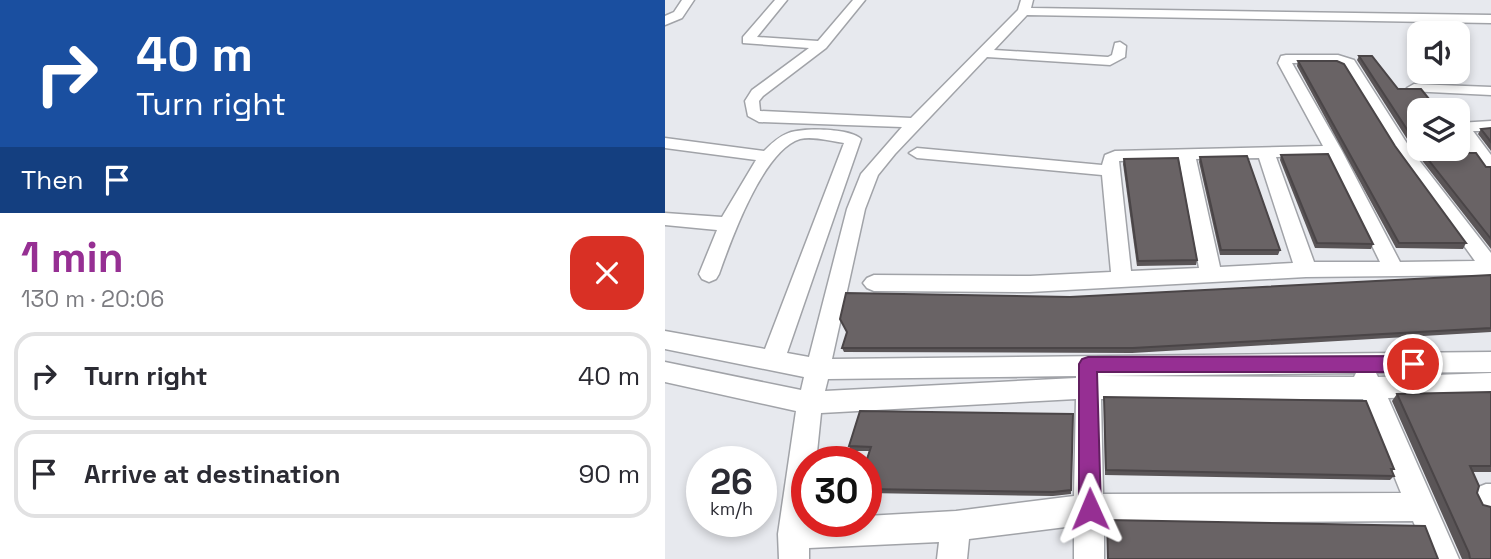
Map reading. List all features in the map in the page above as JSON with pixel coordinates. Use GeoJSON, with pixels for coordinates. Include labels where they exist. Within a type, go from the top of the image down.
{"type":"FeatureCollection","features":[{"type":"Feature","properties":{"kind":"street"},"geometry":{"type":"LineString","coordinates":[[665,21],[678,15],[688,0]]}},
{"type":"Feature","properties":{"kind":"street"},"geometry":{"type":"LineString","coordinates":[[781,0],[748,40],[821,45]]}},
{"type":"Feature","properties":{"kind":"street"},"geometry":{"type":"LineString","coordinates":[[859,0],[821,45],[757,93],[750,107],[759,117],[917,123]]}},
{"type":"Feature","properties":{"kind":"street"},"geometry":{"type":"LineString","coordinates":[[1193,0],[1197,15]]}},
{"type":"Feature","properties":{"kind":"street"},"geometry":{"type":"LineString","coordinates":[[1327,0],[1339,16]]}},
{"type":"Feature","properties":{"kind":"street"},"geometry":{"type":"LineString","coordinates":[[1422,507],[1090,509],[793,547],[810,403],[817,369],[856,209],[870,174],[889,150],[985,53],[1026,6],[1197,15],[1491,19]]}},
{"type":"Feature","properties":{"kind":"street"},"geometry":{"type":"LineString","coordinates":[[1448,9],[1458,18]]}},
{"type":"Feature","properties":{"kind":"street"},"geometry":{"type":"LineString","coordinates":[[985,53],[1103,61],[1118,57],[1120,46]]}},
{"type":"Feature","properties":{"kind":"street"},"geometry":{"type":"LineString","coordinates":[[1393,268],[1334,151],[1285,63],[1286,59],[1347,61],[1403,150],[1491,268]]}},
{"type":"Feature","properties":{"kind":"street"},"geometry":{"type":"LineString","coordinates":[[1414,88],[1491,91]]}},
{"type":"Feature","properties":{"kind":"street"},"geometry":{"type":"LineString","coordinates":[[1491,126],[1461,128],[1491,166]]}},
{"type":"Feature","properties":{"kind":"street"},"geometry":{"type":"LineString","coordinates":[[709,274],[727,225],[767,156],[797,135],[853,139],[773,361]]}},
{"type":"Feature","properties":{"kind":"street"},"geometry":{"type":"LineString","coordinates":[[665,144],[767,156]]}},
{"type":"Feature","properties":{"kind":"street"},"geometry":{"type":"LineString","coordinates":[[1403,150],[1476,150]]}},
{"type":"Feature","properties":{"kind":"street"},"geometry":{"type":"LineString","coordinates":[[1122,279],[1110,171],[1111,159],[1115,156],[1334,151]]}},
{"type":"Feature","properties":{"kind":"street"},"geometry":{"type":"LineString","coordinates":[[917,153],[1110,171]]}},
{"type":"Feature","properties":{"kind":"street"},"geometry":{"type":"LineString","coordinates":[[1266,154],[1306,270]]}},
{"type":"Feature","properties":{"kind":"street"},"geometry":{"type":"LineString","coordinates":[[1188,156],[1210,275]]}},
{"type":"Feature","properties":{"kind":"street"},"geometry":{"type":"LineString","coordinates":[[665,219],[727,225]]}},
{"type":"Feature","properties":{"kind":"street"},"geometry":{"type":"LineString","coordinates":[[874,283],[1030,284],[1306,270],[1491,268]]}},
{"type":"Feature","properties":{"kind":"street"},"geometry":{"type":"LineString","coordinates":[[665,340],[817,369],[1088,376],[1366,377],[1491,384]]}},
{"type":"Feature","properties":{"kind":"street"},"geometry":{"type":"LineString","coordinates":[[1366,377],[1491,362]]}},
{"type":"Feature","properties":{"kind":"street"},"geometry":{"type":"LineString","coordinates":[[665,372],[810,403],[1088,376]]}},
{"type":"Feature","properties":{"kind":"street"},"geometry":{"type":"LineString","coordinates":[[1088,376],[1089,559]]}},
{"type":"Feature","properties":{"kind":"street"},"geometry":{"type":"LineString","coordinates":[[1366,377],[1444,559]]}},
{"type":"Feature","properties":{"kind":"street"},"geometry":{"type":"LineString","coordinates":[[952,559],[956,526]]}},
{"type":"Feature","properties":{"kind":"building"},"geometry":{"type":"Polygon","coordinates":[[[1359,56],[1372,56],[1398,89],[1421,89],[1428,98],[1407,98],[1407,129],[1359,56]]]}},
{"type":"Feature","properties":{"kind":"building"},"geometry":{"type":"Polygon","coordinates":[[[1298,61],[1337,61],[1344,64],[1395,146],[1466,243],[1399,243],[1298,61]]]}},
{"type":"Feature","properties":{"kind":"building"},"geometry":{"type":"Polygon","coordinates":[[[1491,128],[1491,142],[1481,129],[1491,128]]]}},
{"type":"Feature","properties":{"kind":"building"},"geometry":{"type":"Polygon","coordinates":[[[1470,153],[1476,153],[1486,167],[1491,167],[1491,239],[1429,161],[1470,161],[1470,153]]]}},
{"type":"Feature","properties":{"kind":"building"},"geometry":{"type":"Polygon","coordinates":[[[1328,154],[1373,244],[1317,243],[1281,155],[1328,154]]]}},
{"type":"Feature","properties":{"kind":"building"},"geometry":{"type":"Polygon","coordinates":[[[1247,156],[1280,250],[1221,250],[1200,157],[1247,156]]]}},
{"type":"Feature","properties":{"kind":"building"},"geometry":{"type":"Polygon","coordinates":[[[1178,158],[1197,260],[1138,261],[1124,159],[1178,158]]]}},
{"type":"Feature","properties":{"kind":"building"},"geometry":{"type":"Polygon","coordinates":[[[1491,275],[1491,328],[1133,348],[842,348],[847,332],[840,319],[846,293],[1070,297],[1491,275]]]}},
{"type":"Feature","properties":{"kind":"building"},"geometry":{"type":"Polygon","coordinates":[[[1491,392],[1491,466],[1470,466],[1479,486],[1477,493],[1483,505],[1491,507],[1491,559],[1470,559],[1397,394],[1491,392]]]}},
{"type":"Feature","properties":{"kind":"building"},"geometry":{"type":"Polygon","coordinates":[[[1104,397],[1366,401],[1394,469],[1391,469],[1394,476],[1106,470],[1104,397]]]}},
{"type":"Feature","properties":{"kind":"building"},"geometry":{"type":"Polygon","coordinates":[[[860,411],[1073,414],[1071,490],[882,489],[882,446],[849,446],[860,411]]]}},
{"type":"Feature","properties":{"kind":"building"},"geometry":{"type":"Polygon","coordinates":[[[1107,520],[1425,526],[1438,559],[1108,559],[1107,520]]]}},
{"type":"Feature","properties":{"kind":"route"},"geometry":{"type":"LineString","coordinates":[[1090,509],[1088,364],[1413,364]]}}]}
